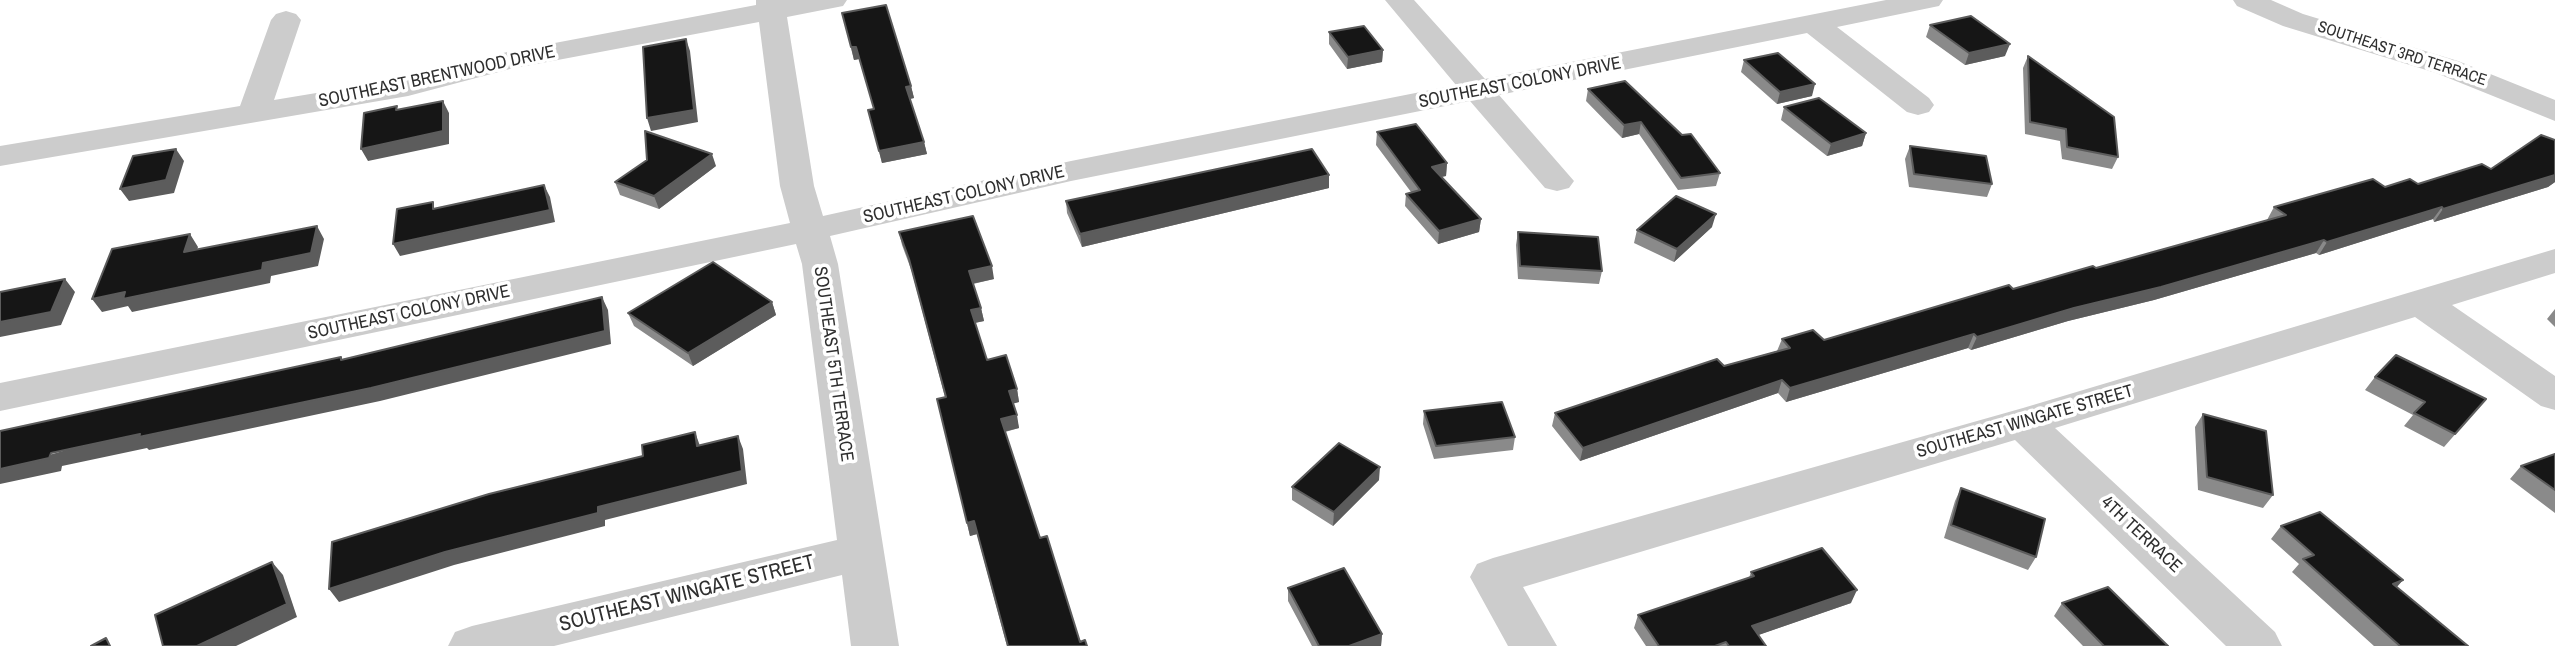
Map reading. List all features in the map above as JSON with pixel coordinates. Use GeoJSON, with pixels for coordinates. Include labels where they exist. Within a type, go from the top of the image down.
{"type":"FeatureCollection","features":[{"type":"Feature","properties":{"kind":"street","name":"SOUTHEAST BRENTWOOD DRIVE"},"geometry":{"type":"LineString","coordinates":[[0,156],[408,87],[507,61],[772,5],[833,0]]}},
{"type":"Feature","properties":{"kind":"street"},"geometry":{"type":"LineString","coordinates":[[1399,0],[1557,181]]}},
{"type":"Feature","properties":{"kind":"street","name":"SOUTHEAST COLONY DRIVE"},"geometry":{"type":"LineString","coordinates":[[0,397],[809,230],[1071,171],[1929,0]]}},
{"type":"Feature","properties":{"kind":"street","name":"SOUTHEAST 3RD TERRACE"},"geometry":{"type":"LineString","coordinates":[[2247,0],[2293,20],[2447,67],[2555,111]]}},
{"type":"Feature","properties":{"kind":"street","name":"SOUTHEAST 5TH TERRACE"},"geometry":{"type":"LineString","coordinates":[[772,5],[797,186],[820,264],[875,646]]}},
{"type":"Feature","properties":{"kind":"street"},"geometry":{"type":"LineString","coordinates":[[253,114],[286,20]]}},
{"type":"Feature","properties":{"kind":"street"},"geometry":{"type":"LineString","coordinates":[[1814,24],[1918,104]]}},
{"type":"Feature","properties":{"kind":"street","name":"SOUTHEAST WINGATE STREET"},"geometry":{"type":"LineString","coordinates":[[1534,646],[1493,577],[2023,423],[2555,261]]}},
{"type":"Feature","properties":{"kind":"street"},"geometry":{"type":"LineString","coordinates":[[2423,303],[2555,396]]}},
{"type":"Feature","properties":{"kind":"street","name":"4TH TERRACE"},"geometry":{"type":"LineString","coordinates":[[2023,423],[2258,646]]}},
{"type":"Feature","properties":{"kind":"street","name":"SOUTHEAST WINGATE STREET"},"geometry":{"type":"LineString","coordinates":[[472,646],[861,552]]}},
{"type":"Feature","properties":{"kind":"building"},"geometry":{"type":"Polygon","coordinates":[[[886,5],[911,86],[906,87],[924,142],[879,151],[868,110],[874,109],[856,47],[851,47],[842,13],[886,5]]]}},
{"type":"Feature","properties":{"kind":"building"},"geometry":{"type":"Polygon","coordinates":[[[1971,16],[2010,44],[1969,53],[1930,25],[1971,16]]]}},
{"type":"Feature","properties":{"kind":"building"},"geometry":{"type":"Polygon","coordinates":[[[1364,26],[1383,50],[1348,57],[1329,32],[1364,26]]]}},
{"type":"Feature","properties":{"kind":"building"},"geometry":{"type":"Polygon","coordinates":[[[686,39],[694,110],[647,118],[643,47],[686,39]]]}},
{"type":"Feature","properties":{"kind":"building"},"geometry":{"type":"Polygon","coordinates":[[[1778,53],[1815,84],[1780,92],[1744,60],[1778,53]]]}},
{"type":"Feature","properties":{"kind":"building"},"geometry":{"type":"Polygon","coordinates":[[[2028,56],[2114,117],[2118,157],[2067,147],[2066,129],[2030,122],[2028,56]]]}},
{"type":"Feature","properties":{"kind":"building"},"geometry":{"type":"Polygon","coordinates":[[[1625,81],[1682,135],[1691,134],[1720,173],[1681,178],[1641,122],[1624,125],[1588,89],[1625,81]]]}},
{"type":"Feature","properties":{"kind":"building"},"geometry":{"type":"Polygon","coordinates":[[[1819,98],[1866,133],[1831,144],[1784,107],[1819,98]]]}},
{"type":"Feature","properties":{"kind":"building"},"geometry":{"type":"Polygon","coordinates":[[[443,101],[443,131],[361,149],[364,113],[443,101]]]}},
{"type":"Feature","properties":{"kind":"building"},"geometry":{"type":"Polygon","coordinates":[[[1416,124],[1447,163],[1432,167],[1481,219],[1439,231],[1406,194],[1420,190],[1377,132],[1416,124]]]}},
{"type":"Feature","properties":{"kind":"building"},"geometry":{"type":"Polygon","coordinates":[[[645,131],[712,154],[654,196],[615,182],[647,160],[645,131]]]}},
{"type":"Feature","properties":{"kind":"building"},"geometry":{"type":"Polygon","coordinates":[[[2541,135],[2555,140],[2555,175],[2327,242],[2324,240],[1977,337],[1974,334],[1790,388],[1782,380],[1583,448],[1555,413],[1717,359],[1724,366],[1790,348],[1782,339],[1813,330],[1824,340],[2009,285],[2013,289],[2286,215],[2274,207],[2373,179],[2385,187],[2410,179],[2418,184],[2482,164],[2491,169],[2541,135]]]}},
{"type":"Feature","properties":{"kind":"building"},"geometry":{"type":"Polygon","coordinates":[[[1910,146],[1986,156],[1992,184],[1914,174],[1910,146]]]}},
{"type":"Feature","properties":{"kind":"building"},"geometry":{"type":"Polygon","coordinates":[[[176,149],[166,180],[120,189],[133,156],[176,149]]]}},
{"type":"Feature","properties":{"kind":"building"},"geometry":{"type":"Polygon","coordinates":[[[1312,149],[1329,175],[1080,234],[1066,201],[1312,149]]]}},
{"type":"Feature","properties":{"kind":"building"},"geometry":{"type":"Polygon","coordinates":[[[544,185],[550,210],[393,244],[397,209],[433,202],[433,209],[544,185]]]}},
{"type":"Feature","properties":{"kind":"building"},"geometry":{"type":"Polygon","coordinates":[[[1676,196],[1716,214],[1677,249],[1637,230],[1676,196]]]}},
{"type":"Feature","properties":{"kind":"building"},"geometry":{"type":"Polygon","coordinates":[[[973,216],[992,266],[969,271],[981,308],[971,310],[987,360],[1006,355],[1017,389],[1009,391],[1017,415],[1001,419],[1040,538],[1047,536],[1080,642],[1085,640],[1087,646],[1008,646],[974,521],[967,523],[937,399],[946,397],[909,259],[899,232],[973,216]]]}},
{"type":"Feature","properties":{"kind":"building"},"geometry":{"type":"Polygon","coordinates":[[[317,226],[311,253],[263,263],[262,270],[123,299],[125,292],[92,299],[112,249],[190,234],[184,252],[317,226]]]}},
{"type":"Feature","properties":{"kind":"building"},"geometry":{"type":"Polygon","coordinates":[[[1518,232],[1598,237],[1602,271],[1520,266],[1518,232]]]}},
{"type":"Feature","properties":{"kind":"building"},"geometry":{"type":"Polygon","coordinates":[[[713,262],[772,302],[688,353],[628,313],[713,262]]]}},
{"type":"Feature","properties":{"kind":"building"},"geometry":{"type":"Polygon","coordinates":[[[65,279],[51,312],[0,322],[0,292],[65,279]]]}},
{"type":"Feature","properties":{"kind":"building"},"geometry":{"type":"Polygon","coordinates":[[[602,297],[605,331],[371,388],[51,453],[49,458],[0,469],[0,431],[341,357],[341,360],[602,297]]]}},
{"type":"Feature","properties":{"kind":"building"},"geometry":{"type":"Polygon","coordinates":[[[2396,355],[2486,399],[2455,434],[2414,413],[2425,402],[2375,377],[2396,355]]]}},
{"type":"Feature","properties":{"kind":"building"},"geometry":{"type":"Polygon","coordinates":[[[1502,402],[1515,437],[1436,446],[1424,411],[1502,402]]]}},
{"type":"Feature","properties":{"kind":"building"},"geometry":{"type":"Polygon","coordinates":[[[2203,414],[2266,431],[2273,495],[2207,477],[2203,414]]]}},
{"type":"Feature","properties":{"kind":"building"},"geometry":{"type":"Polygon","coordinates":[[[695,432],[697,446],[738,436],[742,471],[598,507],[598,513],[445,552],[329,589],[332,542],[489,494],[643,456],[642,445],[695,432]]]}},
{"type":"Feature","properties":{"kind":"building"},"geometry":{"type":"Polygon","coordinates":[[[1339,443],[1380,467],[1334,512],[1292,487],[1339,443]]]}},
{"type":"Feature","properties":{"kind":"building"},"geometry":{"type":"Polygon","coordinates":[[[2555,454],[2555,490],[2521,466],[2555,454]]]}},
{"type":"Feature","properties":{"kind":"building"},"geometry":{"type":"Polygon","coordinates":[[[1961,488],[2045,519],[2036,557],[1951,525],[1961,488]]]}},
{"type":"Feature","properties":{"kind":"building"},"geometry":{"type":"Polygon","coordinates":[[[2320,512],[2403,580],[2393,584],[2468,646],[2400,646],[2303,559],[2314,555],[2281,526],[2320,512]]]}},
{"type":"Feature","properties":{"kind":"building"},"geometry":{"type":"Polygon","coordinates":[[[1822,548],[1857,590],[1752,626],[1766,646],[1729,646],[1726,642],[1715,646],[1659,646],[1638,615],[1754,576],[1751,572],[1822,548]]]}},
{"type":"Feature","properties":{"kind":"building"},"geometry":{"type":"Polygon","coordinates":[[[272,562],[287,604],[197,646],[163,646],[155,615],[272,562]]]}},
{"type":"Feature","properties":{"kind":"building"},"geometry":{"type":"Polygon","coordinates":[[[1344,568],[1382,634],[1349,646],[1319,646],[1288,588],[1344,568]]]}},
{"type":"Feature","properties":{"kind":"building"},"geometry":{"type":"Polygon","coordinates":[[[2108,587],[2168,646],[2104,646],[2062,603],[2108,587]]]}},
{"type":"Feature","properties":{"kind":"building"},"geometry":{"type":"Polygon","coordinates":[[[106,638],[110,646],[91,646],[106,638]]]}}]}
